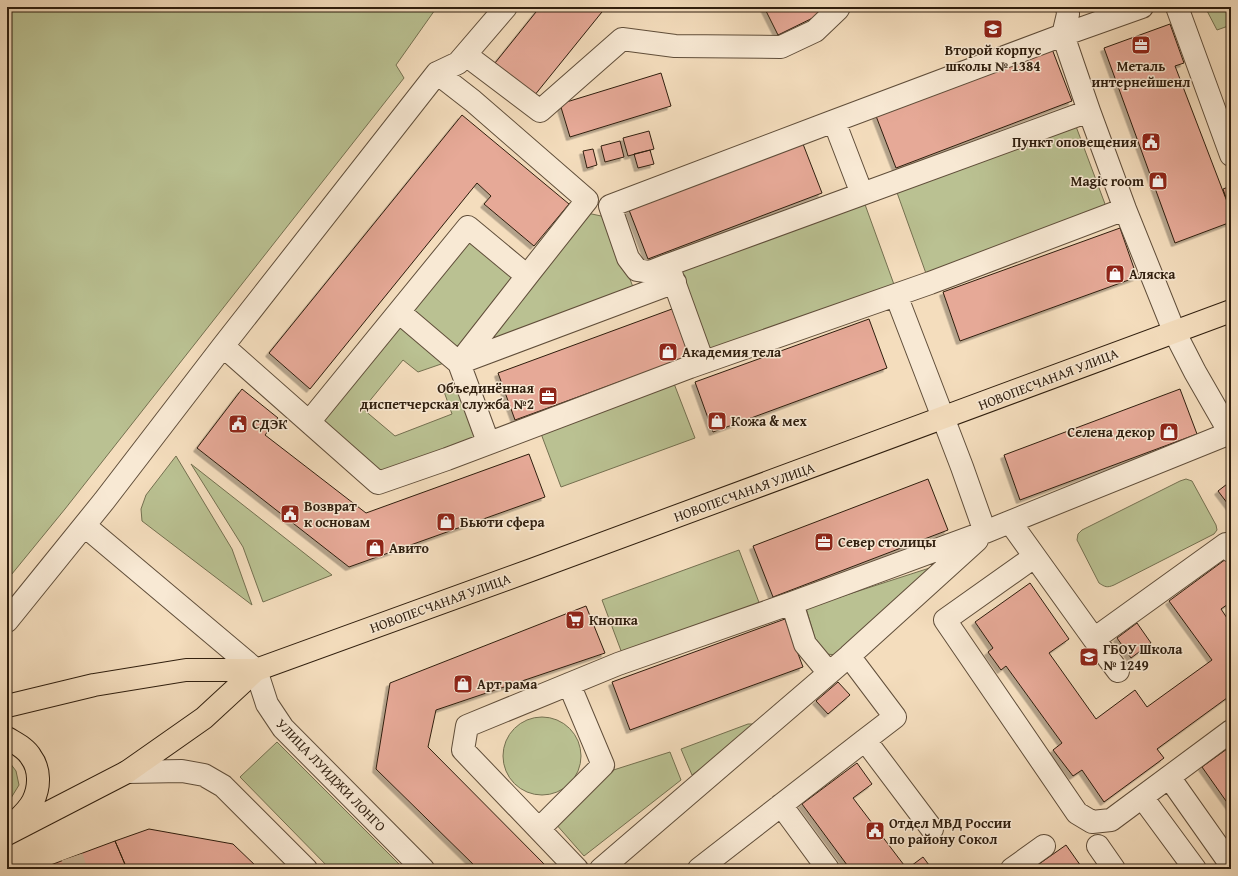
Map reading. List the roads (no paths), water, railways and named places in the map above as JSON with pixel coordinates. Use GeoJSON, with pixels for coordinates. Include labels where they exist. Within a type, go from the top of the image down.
{"type":"FeatureCollection","features":[{"type":"Feature","properties":{"kind":"main road","name":"НОВОПЕСЧАНАЯ УЛИЦА"},"geometry":{"type":"LineString","coordinates":[[7,706],[94,684],[186,670],[256,670],[534,569],[1231,311]]}},
{"type":"Feature","properties":{"kind":"main road","name":"НОВОПЕСЧАНАЯ УЛИЦА"},"geometry":{"type":"LineString","coordinates":[[7,834],[127,772],[204,718],[256,670]]}},
{"type":"Feature","properties":{"kind":"main road"},"geometry":{"type":"LineString","coordinates":[[7,738],[24,749],[31,756],[36,764],[38,786],[34,800],[26,811],[7,830]]}},
{"type":"Feature","properties":{"kind":"street"},"geometry":{"type":"LineString","coordinates":[[7,621],[85,526],[223,346],[437,73],[458,63],[506,7]]}},
{"type":"Feature","properties":{"kind":"street"},"geometry":{"type":"LineString","coordinates":[[466,55],[540,111],[622,39],[675,46],[781,47],[815,31],[839,7]]}},
{"type":"Feature","properties":{"kind":"street"},"geometry":{"type":"LineString","coordinates":[[578,869],[463,750],[467,726],[618,664],[792,603],[985,532],[1230,434],[1197,377],[1174,332],[1125,209],[1063,35],[1068,14],[1067,7]]}},
{"type":"Feature","properties":{"kind":"street"},"geometry":{"type":"LineString","coordinates":[[671,274],[637,270],[628,258],[610,206],[1063,35],[1142,7]]}},
{"type":"Feature","properties":{"kind":"street"},"geometry":{"type":"LineString","coordinates":[[1177,7],[1231,155]]}},
{"type":"Feature","properties":{"kind":"street"},"geometry":{"type":"LineString","coordinates":[[437,73],[473,101],[587,200],[459,363]]}},
{"type":"Feature","properties":{"kind":"street"},"geometry":{"type":"LineString","coordinates":[[459,363],[862,194],[1089,111]]}},
{"type":"Feature","properties":{"kind":"street"},"geometry":{"type":"LineString","coordinates":[[834,121],[862,194]]}},
{"type":"Feature","properties":{"kind":"street"},"geometry":{"type":"LineString","coordinates":[[223,346],[378,483],[703,362],[896,295],[1125,209]]}},
{"type":"Feature","properties":{"kind":"street"},"geometry":{"type":"LineString","coordinates":[[309,422],[468,227],[527,276]]}},
{"type":"Feature","properties":{"kind":"street"},"geometry":{"type":"LineString","coordinates":[[671,274],[703,362]]}},
{"type":"Feature","properties":{"kind":"street"},"geometry":{"type":"LineString","coordinates":[[896,295],[962,467],[985,532]]}},
{"type":"Feature","properties":{"kind":"street"},"geometry":{"type":"LineString","coordinates":[[398,312],[459,363],[488,442]]}},
{"type":"Feature","properties":{"kind":"street"},"geometry":{"type":"LineString","coordinates":[[1010,522],[1118,671]]}},
{"type":"Feature","properties":{"kind":"street"},"geometry":{"type":"LineString","coordinates":[[85,526],[256,670]]}},
{"type":"Feature","properties":{"kind":"street"},"geometry":{"type":"LineString","coordinates":[[615,865],[985,532]]}},
{"type":"Feature","properties":{"kind":"street"},"geometry":{"type":"LineString","coordinates":[[1094,639],[1226,544],[1231,551]]}},
{"type":"Feature","properties":{"kind":"street"},"geometry":{"type":"LineString","coordinates":[[1034,557],[945,620],[1077,813],[1092,822],[1111,820],[1231,731]]}},
{"type":"Feature","properties":{"kind":"street"},"geometry":{"type":"LineString","coordinates":[[792,603],[805,644],[829,673]]}},
{"type":"Feature","properties":{"kind":"street"},"geometry":{"type":"LineString","coordinates":[[699,869],[895,717],[848,656]]}},
{"type":"Feature","properties":{"kind":"street","name":"УЛИЦА ЛУИДЖИ ЛОНГО"},"geometry":{"type":"LineString","coordinates":[[256,670],[267,704],[282,728],[422,869]]}},
{"type":"Feature","properties":{"kind":"street"},"geometry":{"type":"LineString","coordinates":[[539,829],[603,765],[569,684]]}},
{"type":"Feature","properties":{"kind":"street"},"geometry":{"type":"LineString","coordinates":[[865,740],[932,829]]}},
{"type":"Feature","properties":{"kind":"street"},"geometry":{"type":"LineString","coordinates":[[127,772],[182,771],[204,775],[223,786],[306,869]]}},
{"type":"Feature","properties":{"kind":"street"},"geometry":{"type":"LineString","coordinates":[[1169,777],[1231,865]]}},
{"type":"Feature","properties":{"kind":"street"},"geometry":{"type":"LineString","coordinates":[[1142,797],[1195,869]]}},
{"type":"Feature","properties":{"kind":"street"},"geometry":{"type":"LineString","coordinates":[[781,805],[828,869]]}},
{"type":"Feature","properties":{"kind":"street"},"geometry":{"type":"LineString","coordinates":[[1012,869],[1044,846]]}},
{"type":"Feature","properties":{"kind":"street"},"geometry":{"type":"LineString","coordinates":[[1098,846],[1114,869]]}},
{"type":"Feature","properties":{"kind":"tunnel"},"geometry":{"type":"LineString","coordinates":[[72,857],[76,869]]}},
{"type":"Feature","properties":{"kind":"place","name":"Второй корпус школы № 1384"},"geometry":{"type":"Point","coordinates":[993,29]}},
{"type":"Feature","properties":{"kind":"place","name":"Металь интернейшенл"},"geometry":{"type":"Point","coordinates":[1141,45]}},
{"type":"Feature","properties":{"kind":"place","name":"Пункт оповещения"},"geometry":{"type":"Point","coordinates":[1151,142]}},
{"type":"Feature","properties":{"kind":"place","name":"Magic room"},"geometry":{"type":"Point","coordinates":[1158,181]}},
{"type":"Feature","properties":{"kind":"place","name":"Аляска"},"geometry":{"type":"Point","coordinates":[1115,274]}},
{"type":"Feature","properties":{"kind":"place","name":"Академия тела"},"geometry":{"type":"Point","coordinates":[668,352]}},
{"type":"Feature","properties":{"kind":"place","name":"Объединённая диспетчерская служба №2"},"geometry":{"type":"Point","coordinates":[548,396]}},
{"type":"Feature","properties":{"kind":"place","name":"Кожа & мех"},"geometry":{"type":"Point","coordinates":[717,421]}},
{"type":"Feature","properties":{"kind":"place","name":"СДЭК"},"geometry":{"type":"Point","coordinates":[238,424]}},
{"type":"Feature","properties":{"kind":"place","name":"Селена декор"},"geometry":{"type":"Point","coordinates":[1169,432]}},
{"type":"Feature","properties":{"kind":"place","name":"Возврат к основам"},"geometry":{"type":"Point","coordinates":[290,514]}},
{"type":"Feature","properties":{"kind":"place","name":"Бьюти сфера"},"geometry":{"type":"Point","coordinates":[446,522]}},
{"type":"Feature","properties":{"kind":"place","name":"Север столицы"},"geometry":{"type":"Point","coordinates":[824,542]}},
{"type":"Feature","properties":{"kind":"place","name":"Авито"},"geometry":{"type":"Point","coordinates":[375,548]}},
{"type":"Feature","properties":{"kind":"place","name":"Кнопка"},"geometry":{"type":"Point","coordinates":[575,620]}},
{"type":"Feature","properties":{"kind":"place","name":"ГБОУ Школа № 1249"},"geometry":{"type":"Point","coordinates":[1089,657]}},
{"type":"Feature","properties":{"kind":"place","name":"Арт рама"},"geometry":{"type":"Point","coordinates":[463,684]}},
{"type":"Feature","properties":{"kind":"place","name":"Отдел МВД России по району Сокол"},"geometry":{"type":"Point","coordinates":[875,831]}}]}
